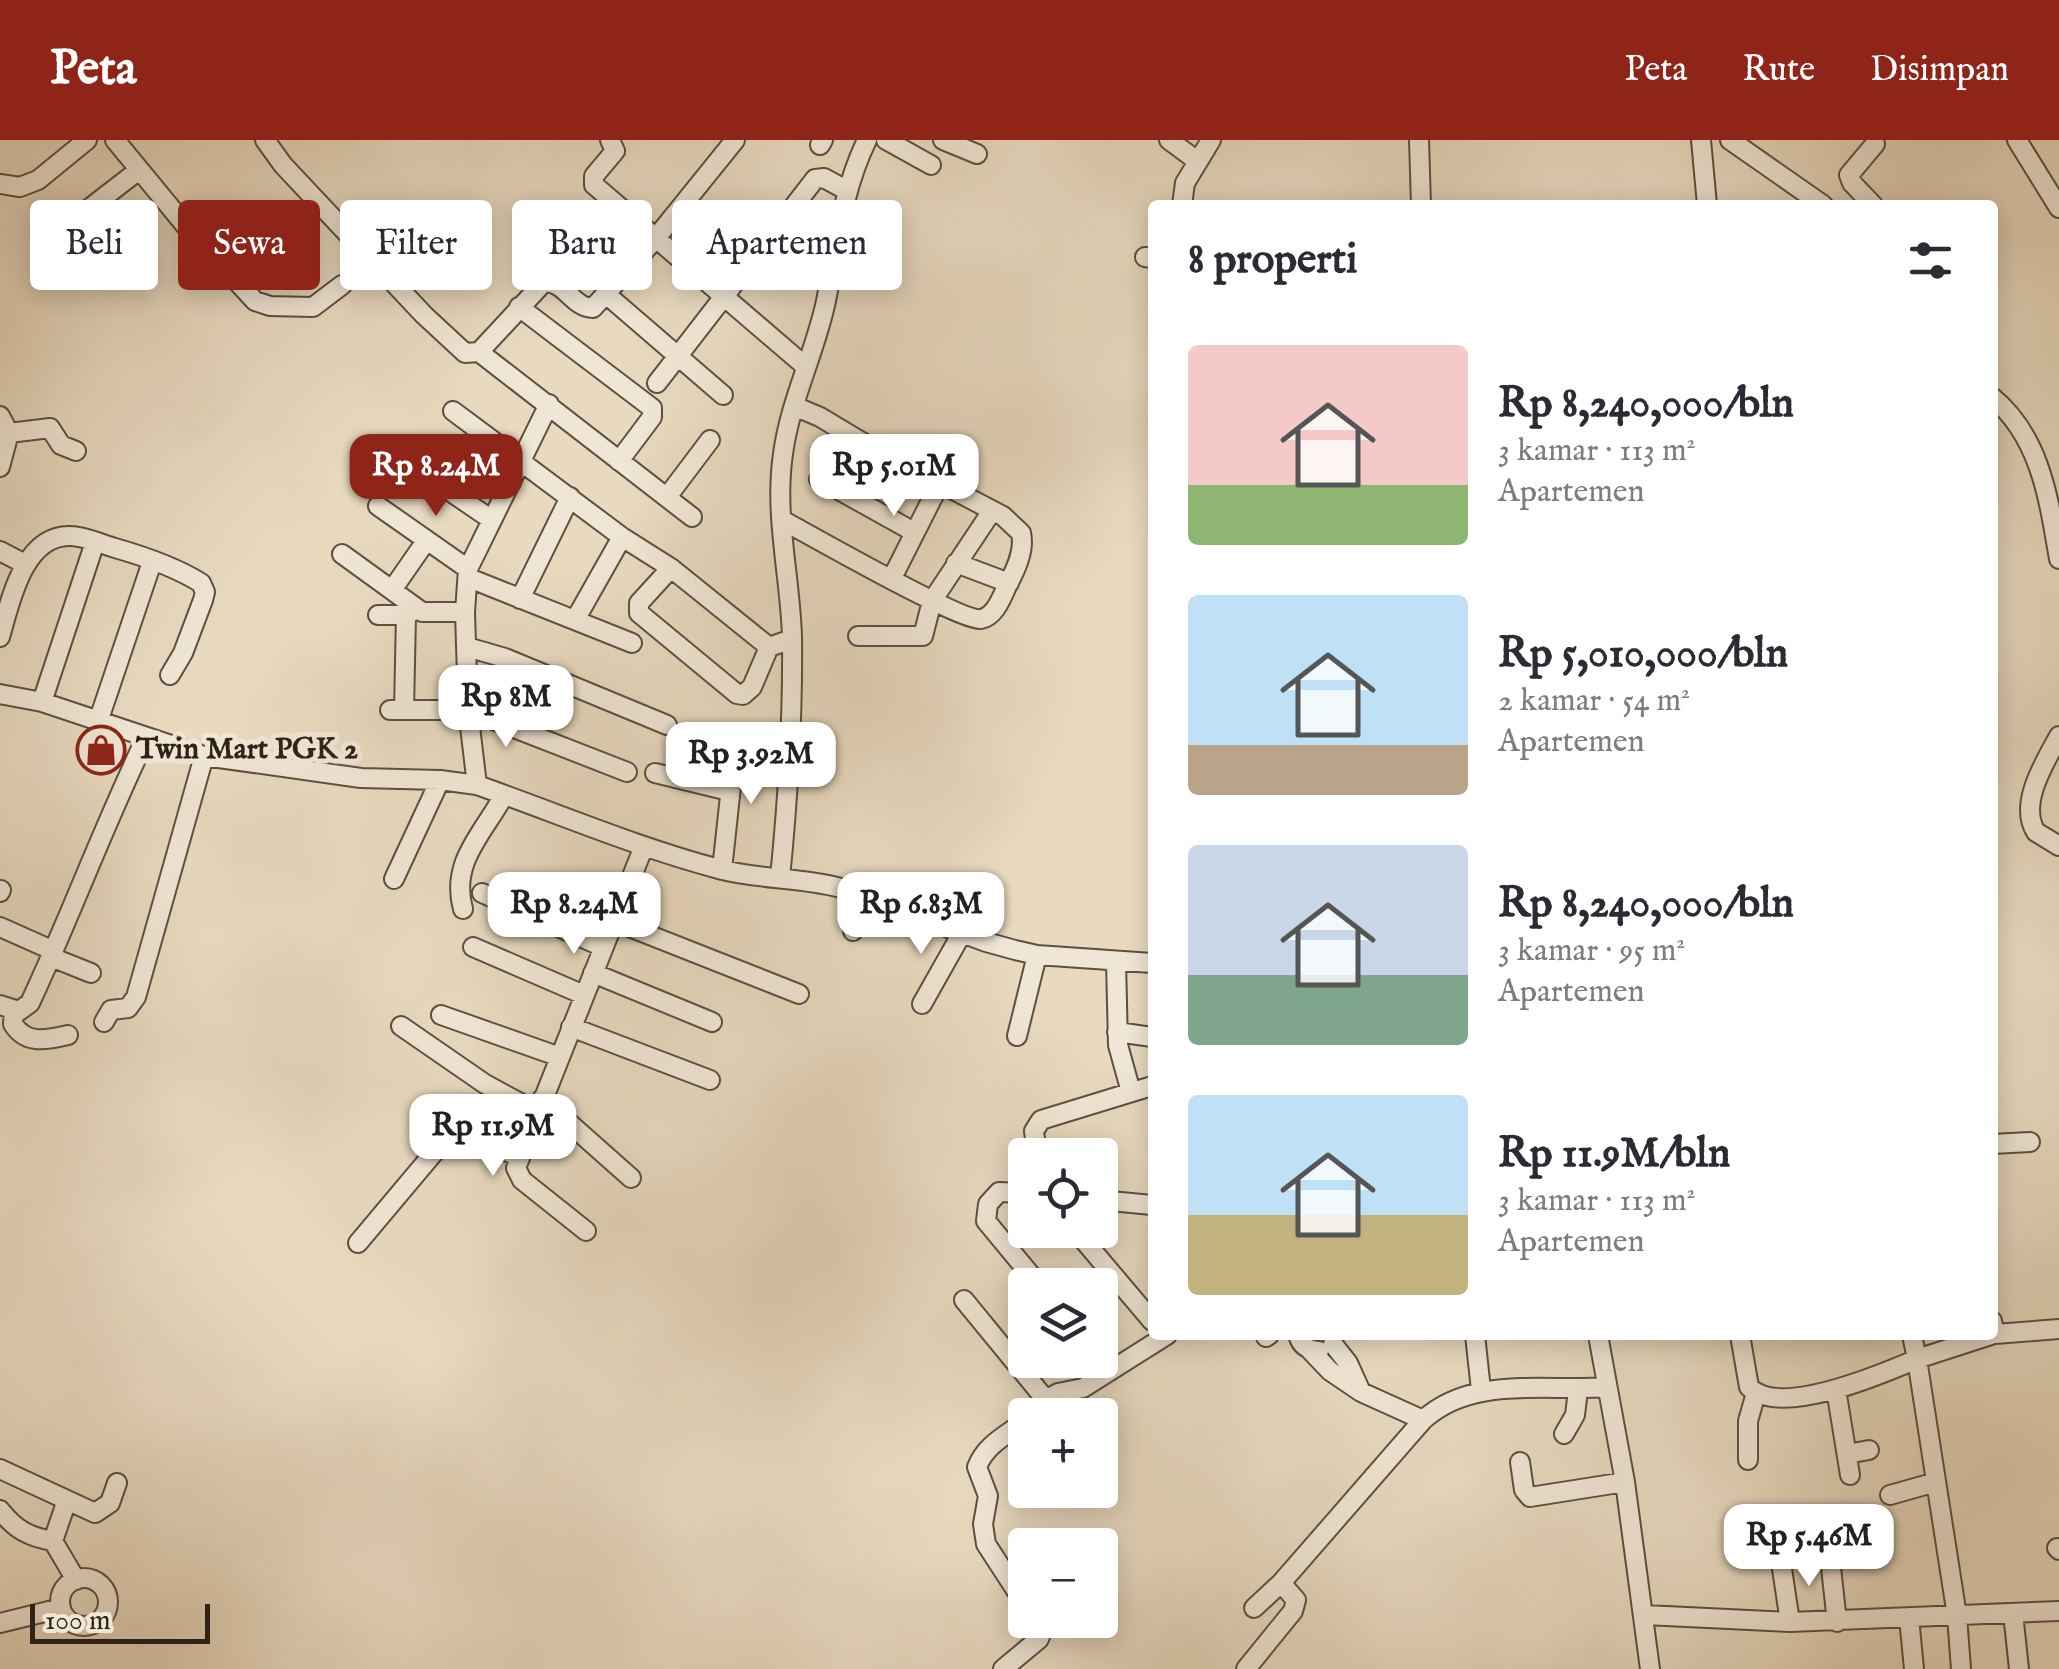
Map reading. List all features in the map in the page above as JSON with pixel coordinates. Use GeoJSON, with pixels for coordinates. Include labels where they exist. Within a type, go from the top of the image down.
{"type":"FeatureCollection","features":[{"type":"Feature","properties":{"kind":"street"},"geometry":{"type":"LineString","coordinates":[[0,184],[25,186],[50,172],[87,140]]}},
{"type":"Feature","properties":{"kind":"street"},"geometry":{"type":"LineString","coordinates":[[115,140],[256,301],[270,306],[313,308],[340,287]]}},
{"type":"Feature","properties":{"kind":"street"},"geometry":{"type":"LineString","coordinates":[[265,140],[283,165],[424,315],[466,353],[479,352],[692,517]]}},
{"type":"Feature","properties":{"kind":"street"},"geometry":{"type":"LineString","coordinates":[[610,140],[616,152],[592,182],[806,366]]}},
{"type":"Feature","properties":{"kind":"street"},"geometry":{"type":"LineString","coordinates":[[479,352],[548,281],[586,308],[593,308],[735,140]]}},
{"type":"Feature","properties":{"kind":"street"},"geometry":{"type":"LineString","coordinates":[[780,878],[787,805],[792,639],[782,520],[782,456],[825,305],[846,190],[867,140]]}},
{"type":"Feature","properties":{"kind":"street"},"geometry":{"type":"LineString","coordinates":[[886,140],[930,165]]}},
{"type":"Feature","properties":{"kind":"street"},"geometry":{"type":"LineString","coordinates":[[943,140],[977,154]]}},
{"type":"Feature","properties":{"kind":"street"},"geometry":{"type":"LineString","coordinates":[[1169,140],[1196,160]]}},
{"type":"Feature","properties":{"kind":"street"},"geometry":{"type":"LineString","coordinates":[[1182,200],[1184,183],[1211,140]]}},
{"type":"Feature","properties":{"kind":"street"},"geometry":{"type":"LineString","coordinates":[[1419,140],[1425,200]]}},
{"type":"Feature","properties":{"kind":"street"},"geometry":{"type":"LineString","coordinates":[[1701,140],[1707,200]]}},
{"type":"Feature","properties":{"kind":"street"},"geometry":{"type":"LineString","coordinates":[[1730,140],[1817,200]]}},
{"type":"Feature","properties":{"kind":"street"},"geometry":{"type":"LineString","coordinates":[[2017,140],[2059,208]]}},
{"type":"Feature","properties":{"kind":"street"},"geometry":{"type":"LineString","coordinates":[[1868,200],[1852,183],[1850,175],[1875,144]]}},
{"type":"Feature","properties":{"kind":"street"},"geometry":{"type":"LineString","coordinates":[[101,200],[139,170]]}},
{"type":"Feature","properties":{"kind":"street"},"geometry":{"type":"LineString","coordinates":[[657,383],[815,180],[824,178],[846,190]]}},
{"type":"Feature","properties":{"kind":"street"},"geometry":{"type":"LineString","coordinates":[[606,295],[724,395]]}},
{"type":"Feature","properties":{"kind":"street"},"geometry":{"type":"LineString","coordinates":[[519,307],[652,408],[652,417],[618,462]]}},
{"type":"Feature","properties":{"kind":"street"},"geometry":{"type":"LineString","coordinates":[[1998,402],[2016,419],[2045,481],[2059,559]]}},
{"type":"Feature","properties":{"kind":"street"},"geometry":{"type":"LineString","coordinates":[[477,785],[468,710],[468,574],[549,404]]}},
{"type":"Feature","properties":{"kind":"street"},"geometry":{"type":"LineString","coordinates":[[782,520],[932,601],[979,619],[996,608],[1023,539],[1013,524],[992,511],[794,406]]}},
{"type":"Feature","properties":{"kind":"street"},"geometry":{"type":"LineString","coordinates":[[453,411],[671,568],[769,648]]}},
{"type":"Feature","properties":{"kind":"street"},"geometry":{"type":"LineString","coordinates":[[0,467],[4,425],[50,428],[63,447],[76,452]]}},
{"type":"Feature","properties":{"kind":"street"},"geometry":{"type":"LineString","coordinates":[[667,497],[710,440]]}},
{"type":"Feature","properties":{"kind":"street"},"geometry":{"type":"LineString","coordinates":[[413,466],[492,520]]}},
{"type":"Feature","properties":{"kind":"street"},"geometry":{"type":"LineString","coordinates":[[819,479],[914,532]]}},
{"type":"Feature","properties":{"kind":"street"},"geometry":{"type":"LineString","coordinates":[[892,578],[940,482]]}},
{"type":"Feature","properties":{"kind":"street"},"geometry":{"type":"LineString","coordinates":[[520,599],[570,498]]}},
{"type":"Feature","properties":{"kind":"street"},"geometry":{"type":"LineString","coordinates":[[378,506],[468,574],[632,643]]}},
{"type":"Feature","properties":{"kind":"street"},"geometry":{"type":"LineString","coordinates":[[858,636],[923,636],[932,601],[992,511]]}},
{"type":"Feature","properties":{"kind":"street"},"geometry":{"type":"LineString","coordinates":[[0,637],[4,611],[25,564],[57,538],[74,536],[198,580],[205,592],[183,653],[170,675]]}},
{"type":"Feature","properties":{"kind":"street"},"geometry":{"type":"LineString","coordinates":[[574,620],[622,536]]}},
{"type":"Feature","properties":{"kind":"street"},"geometry":{"type":"LineString","coordinates":[[392,590],[426,540]]}},
{"type":"Feature","properties":{"kind":"street"},"geometry":{"type":"LineString","coordinates":[[42,702],[95,542]]}},
{"type":"Feature","properties":{"kind":"street"},"geometry":{"type":"LineString","coordinates":[[0,551],[25,564]]}},
{"type":"Feature","properties":{"kind":"street"},"geometry":{"type":"LineString","coordinates":[[342,554],[392,590],[412,612]]}},
{"type":"Feature","properties":{"kind":"street"},"geometry":{"type":"LineString","coordinates":[[98,722],[152,562]]}},
{"type":"Feature","properties":{"kind":"street"},"geometry":{"type":"LineString","coordinates":[[956,563],[1009,583]]}},
{"type":"Feature","properties":{"kind":"street"},"geometry":{"type":"LineString","coordinates":[[671,568],[640,603],[638,614],[738,694],[743,695],[752,687],[769,648],[792,639]]}},
{"type":"Feature","properties":{"kind":"street"},"geometry":{"type":"LineString","coordinates":[[412,612],[397,710],[468,710],[627,772]]}},
{"type":"Feature","properties":{"kind":"street"},"geometry":{"type":"LineString","coordinates":[[378,615],[465,612]]}},
{"type":"Feature","properties":{"kind":"street"},"geometry":{"type":"LineString","coordinates":[[467,646],[506,658],[667,725]]}},
{"type":"Feature","properties":{"kind":"street"},"geometry":{"type":"LineString","coordinates":[[0,694],[42,702],[204,756],[361,778],[477,785],[722,870],[822,883],[1037,955],[1148,962]]}},
{"type":"Feature","properties":{"kind":"street"},"geometry":{"type":"LineString","coordinates":[[2059,736],[2028,811],[2036,832],[2059,846]]}},
{"type":"Feature","properties":{"kind":"street"},"geometry":{"type":"LineString","coordinates":[[675,776],[729,737],[722,870]]}},
{"type":"Feature","properties":{"kind":"street"},"geometry":{"type":"LineString","coordinates":[[7,1008],[22,1011],[27,1007],[146,738]]}},
{"type":"Feature","properties":{"kind":"street"},"geometry":{"type":"LineString","coordinates":[[104,1022],[111,1010],[128,1008],[136,997],[204,756]]}},
{"type":"Feature","properties":{"kind":"street"},"geometry":{"type":"LineString","coordinates":[[654,773],[729,791]]}},
{"type":"Feature","properties":{"kind":"street"},"geometry":{"type":"LineString","coordinates":[[394,880],[440,780]]}},
{"type":"Feature","properties":{"kind":"street"},"geometry":{"type":"LineString","coordinates":[[463,909],[458,884],[465,859],[504,795]]}},
{"type":"Feature","properties":{"kind":"street"},"geometry":{"type":"LineString","coordinates":[[586,1231],[518,1176],[516,1168],[644,846]]}},
{"type":"Feature","properties":{"kind":"street"},"geometry":{"type":"LineString","coordinates":[[482,893],[603,947]]}},
{"type":"Feature","properties":{"kind":"street"},"geometry":{"type":"LineString","coordinates":[[853,932],[871,898]]}},
{"type":"Feature","properties":{"kind":"street"},"geometry":{"type":"LineString","coordinates":[[614,921],[799,994]]}},
{"type":"Feature","properties":{"kind":"street"},"geometry":{"type":"LineString","coordinates":[[0,927],[91,973]]}},
{"type":"Feature","properties":{"kind":"street"},"geometry":{"type":"LineString","coordinates":[[922,1004],[962,933]]}},
{"type":"Feature","properties":{"kind":"street"},"geometry":{"type":"LineString","coordinates":[[472,947],[584,995]]}},
{"type":"Feature","properties":{"kind":"street"},"geometry":{"type":"LineString","coordinates":[[1017,1036],[1037,955]]}},
{"type":"Feature","properties":{"kind":"street"},"geometry":{"type":"LineString","coordinates":[[1116,962],[1117,1032],[1131,1092]]}},
{"type":"Feature","properties":{"kind":"street"},"geometry":{"type":"LineString","coordinates":[[593,973],[712,1022]]}},
{"type":"Feature","properties":{"kind":"street"},"geometry":{"type":"LineString","coordinates":[[7,1008],[13,1024],[26,1037],[43,1040],[68,1035]]}},
{"type":"Feature","properties":{"kind":"street"},"geometry":{"type":"LineString","coordinates":[[441,1015],[560,1056]]}},
{"type":"Feature","properties":{"kind":"street"},"geometry":{"type":"LineString","coordinates":[[401,1026],[485,1084],[540,1105],[631,1178]]}},
{"type":"Feature","properties":{"kind":"street"},"geometry":{"type":"LineString","coordinates":[[571,1027],[710,1080]]}},
{"type":"Feature","properties":{"kind":"street"},"geometry":{"type":"LineString","coordinates":[[1117,1032],[1148,1036]]}},
{"type":"Feature","properties":{"kind":"street"},"geometry":{"type":"LineString","coordinates":[[1035,1138],[1037,1122],[1148,1087]]}},
{"type":"Feature","properties":{"kind":"street"},"geometry":{"type":"LineString","coordinates":[[358,1243],[436,1149],[456,1132],[471,1134],[520,1157]]}},
{"type":"Feature","properties":{"kind":"street"},"geometry":{"type":"LineString","coordinates":[[1998,1144],[2030,1142]]}},
{"type":"Feature","properties":{"kind":"street"},"geometry":{"type":"LineString","coordinates":[[1008,1192],[999,1192],[988,1204],[986,1220],[1008,1248]]}},
{"type":"Feature","properties":{"kind":"street"},"geometry":{"type":"LineString","coordinates":[[1118,1202],[1148,1205]]}},
{"type":"Feature","properties":{"kind":"street"},"geometry":{"type":"LineString","coordinates":[[1008,1248],[1024,1268]]}},
{"type":"Feature","properties":{"kind":"street"},"geometry":{"type":"LineString","coordinates":[[1090,1248],[1148,1316]]}},
{"type":"Feature","properties":{"kind":"street"},"geometry":{"type":"LineString","coordinates":[[964,1300],[1044,1398]]}},
{"type":"Feature","properties":{"kind":"street"},"geometry":{"type":"LineString","coordinates":[[1998,1331],[2059,1329]]}},
{"type":"Feature","properties":{"kind":"street"},"geometry":{"type":"LineString","coordinates":[[1118,1358],[1155,1340]]}},
{"type":"Feature","properties":{"kind":"street"},"geometry":{"type":"LineString","coordinates":[[1299,1340],[1330,1371],[1361,1392],[1423,1420]]}},
{"type":"Feature","properties":{"kind":"street"},"geometry":{"type":"LineString","coordinates":[[1310,1350],[1322,1351],[1335,1340],[1361,1392]]}},
{"type":"Feature","properties":{"kind":"street"},"geometry":{"type":"LineString","coordinates":[[1476,1340],[1481,1390]]}},
{"type":"Feature","properties":{"kind":"street"},"geometry":{"type":"LineString","coordinates":[[1599,1340],[1645,1615],[1645,1668]]}},
{"type":"Feature","properties":{"kind":"street"},"geometry":{"type":"LineString","coordinates":[[1741,1340],[1747,1381],[1756,1393],[1766,1397],[1836,1389],[1969,1340]]}},
{"type":"Feature","properties":{"kind":"street"},"geometry":{"type":"LineString","coordinates":[[1913,1340],[1957,1616],[1961,1669]]}},
{"type":"Feature","properties":{"kind":"street"},"geometry":{"type":"LineString","coordinates":[[1050,1398],[1084,1388],[1093,1378]]}},
{"type":"Feature","properties":{"kind":"street"},"geometry":{"type":"LineString","coordinates":[[1254,1608],[1282,1583],[1423,1420],[1450,1399],[1481,1390],[1607,1387]]}},
{"type":"Feature","properties":{"kind":"street"},"geometry":{"type":"LineString","coordinates":[[1836,1389],[1850,1475]]}},
{"type":"Feature","properties":{"kind":"street"},"geometry":{"type":"LineString","coordinates":[[1564,1434],[1575,1416],[1578,1390]]}},
{"type":"Feature","properties":{"kind":"street"},"geometry":{"type":"LineString","coordinates":[[1748,1460],[1748,1421],[1756,1393]]}},
{"type":"Feature","properties":{"kind":"street"},"geometry":{"type":"LineString","coordinates":[[1008,1433],[982,1456],[977,1467],[988,1496],[983,1524],[986,1544],[1008,1578]]}},
{"type":"Feature","properties":{"kind":"street"},"geometry":{"type":"LineString","coordinates":[[1847,1454],[1869,1450]]}},
{"type":"Feature","properties":{"kind":"street"},"geometry":{"type":"LineString","coordinates":[[1520,1462],[1524,1490],[1530,1497],[1625,1482]]}},
{"type":"Feature","properties":{"kind":"street"},"geometry":{"type":"LineString","coordinates":[[0,1469],[95,1514],[110,1503],[117,1483]]}},
{"type":"Feature","properties":{"kind":"street"},"geometry":{"type":"LineString","coordinates":[[1890,1495],[1936,1482]]}},
{"type":"Feature","properties":{"kind":"street"},"geometry":{"type":"LineString","coordinates":[[66,1503],[54,1541],[76,1580]]}},
{"type":"Feature","properties":{"kind":"street"},"geometry":{"type":"LineString","coordinates":[[0,1510],[12,1526],[27,1536],[54,1541]]}},
{"type":"Feature","properties":{"kind":"street"},"geometry":{"type":"LineString","coordinates":[[1826,1522],[1837,1622]]}},
{"type":"Feature","properties":{"kind":"street"},"geometry":{"type":"LineString","coordinates":[[1781,1562],[1790,1622]]}},
{"type":"Feature","properties":{"kind":"street"},"geometry":{"type":"LineString","coordinates":[[86,1578],[102,1587],[107,1595],[105,1614],[99,1621],[82,1626],[65,1617],[61,1608],[63,1591],[76,1580],[86,1578]]}},
{"type":"Feature","properties":{"kind":"street"},"geometry":{"type":"LineString","coordinates":[[1246,1669],[1293,1612],[1296,1600],[1282,1583]]}},
{"type":"Feature","properties":{"kind":"street"},"geometry":{"type":"LineString","coordinates":[[0,1623],[61,1608]]}},
{"type":"Feature","properties":{"kind":"street"},"geometry":{"type":"LineString","coordinates":[[1645,1615],[1837,1622],[2059,1611]]}},
{"type":"Feature","properties":{"kind":"street"},"geometry":{"type":"LineString","coordinates":[[2013,1613],[2019,1669]]}},
{"type":"Feature","properties":{"kind":"street"},"geometry":{"type":"LineString","coordinates":[[1909,1618],[1914,1669]]}},
{"type":"Feature","properties":{"kind":"street"},"geometry":{"type":"LineString","coordinates":[[1003,1669],[1040,1638]]}},
{"type":"Feature","properties":{"kind":"place","name":"Twin Mart PGK 2"},"geometry":{"type":"Point","coordinates":[101,750]}}]}
